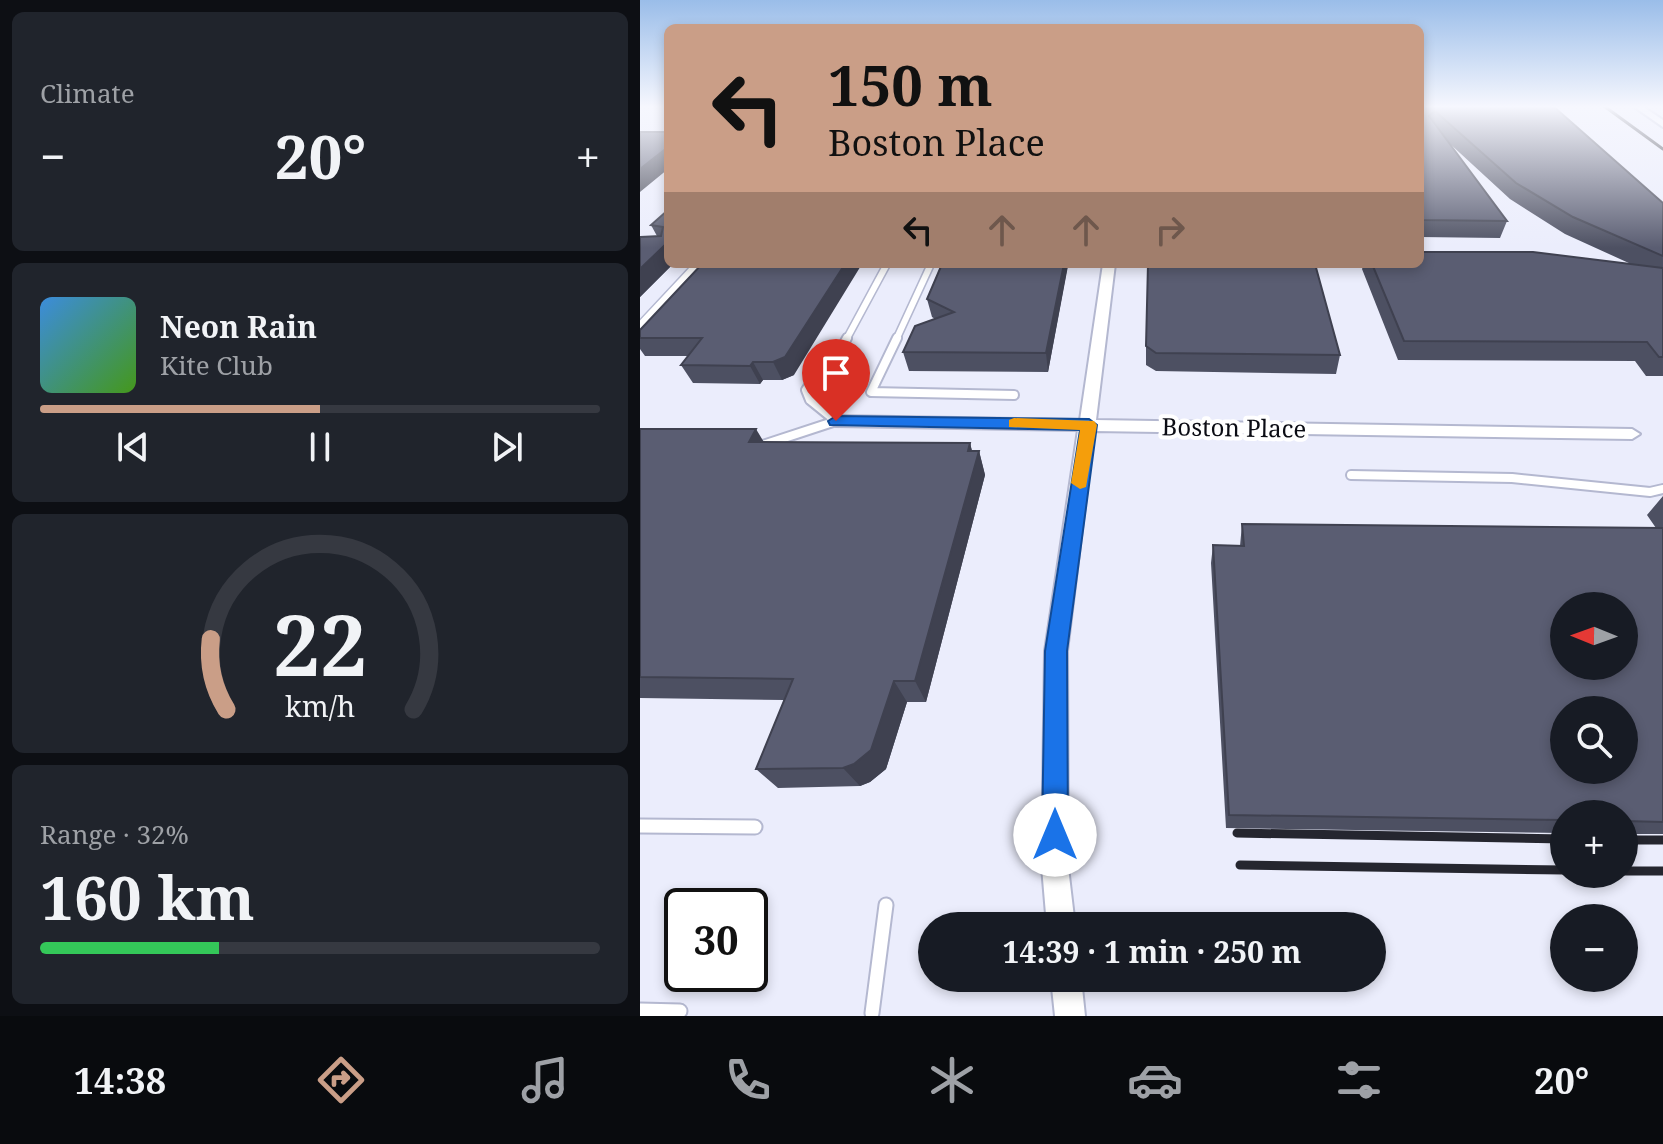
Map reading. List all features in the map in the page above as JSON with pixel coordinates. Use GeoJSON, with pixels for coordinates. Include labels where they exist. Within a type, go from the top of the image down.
{"type":"FeatureCollection","features":[{"type":"Feature","properties":{"kind":"street"},"geometry":{"type":"LineString","coordinates":[[1060,912],[1055,867],[1056,651],[1109,268]]}},
{"type":"Feature","properties":{"kind":"street","name":"Boston Place"},"geometry":{"type":"LineString","coordinates":[[836,421],[1632,434]]}},
{"type":"Feature","properties":{"kind":"street"},"geometry":{"type":"LineString","coordinates":[[1067,992],[1070,1016]]}},
{"type":"Feature","properties":{"kind":"lane"},"geometry":{"type":"LineString","coordinates":[[640,325],[693,268]]}},
{"type":"Feature","properties":{"kind":"lane"},"geometry":{"type":"LineString","coordinates":[[836,421],[810,400],[806,390],[812,381],[831,368],[885,268]]}},
{"type":"Feature","properties":{"kind":"lane"},"geometry":{"type":"LineString","coordinates":[[929,268],[871,392],[1014,395]]}},
{"type":"Feature","properties":{"kind":"lane"},"geometry":{"type":"LineString","coordinates":[[748,444],[763,445],[836,421]]}},
{"type":"Feature","properties":{"kind":"lane"},"geometry":{"type":"LineString","coordinates":[[1351,475],[1512,478],[1650,492],[1663,489]]}},
{"type":"Feature","properties":{"kind":"lane"},"geometry":{"type":"LineString","coordinates":[[640,826],[755,827]]}},
{"type":"Feature","properties":{"kind":"lane"},"geometry":{"type":"LineString","coordinates":[[872,1013],[886,905]]}},
{"type":"Feature","properties":{"kind":"lane"},"geometry":{"type":"LineString","coordinates":[[640,1010],[680,1011]]}},
{"type":"Feature","properties":{"kind":"building"},"geometry":{"type":"Polygon","coordinates":[[[640,153],[660,153],[640,169],[640,153]]]}},
{"type":"Feature","properties":{"kind":"building"},"geometry":{"type":"Polygon","coordinates":[[[1424,153],[1457,153],[1507,221],[1424,220],[1424,153]]]}},
{"type":"Feature","properties":{"kind":"building"},"geometry":{"type":"Polygon","coordinates":[[[1483,153],[1607,153],[1663,203],[1663,256],[1573,217],[1516,183],[1483,153]]]}},
{"type":"Feature","properties":{"kind":"building"},"geometry":{"type":"Polygon","coordinates":[[[664,214],[664,246],[640,269],[640,237],[661,236],[663,227],[651,225],[664,214]]]}},
{"type":"Feature","properties":{"kind":"building"},"geometry":{"type":"Polygon","coordinates":[[[1424,252],[1533,252],[1663,268],[1663,357],[1659,357],[1647,342],[1404,341],[1374,268],[1424,268],[1424,252]]]}},
{"type":"Feature","properties":{"kind":"building"},"geometry":{"type":"Polygon","coordinates":[[[698,268],[842,268],[785,357],[773,362],[753,362],[750,366],[681,365],[702,338],[640,338],[640,330],[698,268]]]}},
{"type":"Feature","properties":{"kind":"building"},"geometry":{"type":"Polygon","coordinates":[[[940,268],[1063,268],[1046,353],[903,352],[915,326],[954,312],[927,299],[940,268]]]}},
{"type":"Feature","properties":{"kind":"building"},"geometry":{"type":"Polygon","coordinates":[[[1148,268],[1316,268],[1340,355],[1156,353],[1146,346],[1148,268]]]}},
{"type":"Feature","properties":{"kind":"building"},"geometry":{"type":"Polygon","coordinates":[[[640,429],[756,429],[749,442],[970,443],[968,451],[979,451],[915,681],[894,681],[871,750],[854,764],[843,768],[756,769],[793,679],[640,677],[640,429]]]}},
{"type":"Feature","properties":{"kind":"building"},"geometry":{"type":"Polygon","coordinates":[[[1242,524],[1663,528],[1663,822],[1638,821],[1638,800],[1550,800],[1550,820],[1229,815],[1213,545],[1244,546],[1242,524]]]}},
{"type":"Feature","properties":{"kind":"railway"},"geometry":{"type":"LineString","coordinates":[[1237,833],[1550,839]]}},
{"type":"Feature","properties":{"kind":"railway"},"geometry":{"type":"LineString","coordinates":[[1638,840],[1663,840]]}},
{"type":"Feature","properties":{"kind":"railway"},"geometry":{"type":"LineString","coordinates":[[1240,865],[1550,870]]}},
{"type":"Feature","properties":{"kind":"railway"},"geometry":{"type":"LineString","coordinates":[[1638,871],[1663,871]]}},
{"type":"Feature","properties":{"kind":"slow traffic"},"geometry":{"type":"LineString","coordinates":[[1014,424],[1089,425],[1080,483]]}},
{"type":"Feature","properties":{"kind":"route"},"geometry":{"type":"LineString","coordinates":[[836,421],[1089,425],[1056,651],[1055,835]]}}]}
